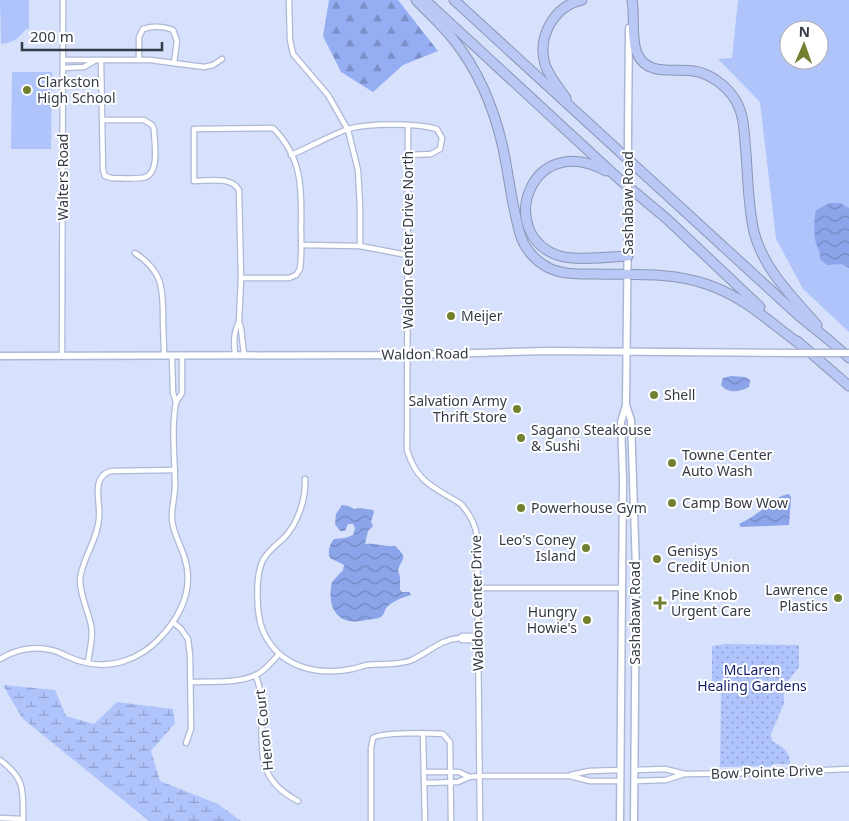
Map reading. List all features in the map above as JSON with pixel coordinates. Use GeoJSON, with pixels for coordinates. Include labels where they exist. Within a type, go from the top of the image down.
{"type":"FeatureCollection","features":[{"type":"Feature","properties":{"kind":"highway"},"geometry":{"type":"LineString","coordinates":[[416,0],[451,36],[470,62],[481,83],[496,119],[518,228],[526,248],[541,264],[564,273],[676,277],[698,281],[728,292],[764,315],[849,386]]}},
{"type":"Feature","properties":{"kind":"highway"},"geometry":{"type":"LineString","coordinates":[[424,0],[619,179],[667,219],[801,345]]}},
{"type":"Feature","properties":{"kind":"highway"},"geometry":{"type":"LineString","coordinates":[[454,0],[798,315],[849,358]]}},
{"type":"Feature","properties":{"kind":"highway"},"geometry":{"type":"LineString","coordinates":[[582,0],[574,2],[555,16],[544,39],[542,52],[545,67],[582,117]]}},
{"type":"Feature","properties":{"kind":"highway"},"geometry":{"type":"LineString","coordinates":[[631,0],[635,13],[635,45],[637,53],[643,62],[658,70],[690,71],[705,74],[723,85],[736,102],[743,122],[750,202],[757,241],[762,254],[775,276],[830,341]]}},
{"type":"Feature","properties":{"kind":"highway"},"geometry":{"type":"LineString","coordinates":[[619,179],[588,162],[572,161],[558,163],[543,171],[533,184],[526,205],[526,219],[536,240],[555,254],[571,258],[628,256]]}},
{"type":"Feature","properties":{"kind":"main road","name":"Sashabaw Road"},"geometry":{"type":"LineString","coordinates":[[620,821],[621,422],[626,406],[631,0]]}},
{"type":"Feature","properties":{"kind":"main road","name":"Waldon Road"},"geometry":{"type":"LineString","coordinates":[[0,356],[408,355],[546,352],[849,353]]}},
{"type":"Feature","properties":{"kind":"main road","name":"Sashabaw Road"},"geometry":{"type":"LineString","coordinates":[[626,406],[631,420],[634,523],[634,821]]}},
{"type":"Feature","properties":{"kind":"main road"},"geometry":{"type":"LineString","coordinates":[[622,444],[632,444]]}},
{"type":"Feature","properties":{"kind":"main road"},"geometry":{"type":"LineString","coordinates":[[622,521],[627,518],[634,523]]}},
{"type":"Feature","properties":{"kind":"main road"},"geometry":{"type":"LineString","coordinates":[[621,634],[626,641],[635,642]]}},
{"type":"Feature","properties":{"kind":"main road"},"geometry":{"type":"LineString","coordinates":[[620,683],[630,682],[635,692]]}},
{"type":"Feature","properties":{"kind":"street","name":"Walters Road"},"geometry":{"type":"LineString","coordinates":[[62,355],[63,0]]}},
{"type":"Feature","properties":{"kind":"street"},"geometry":{"type":"LineString","coordinates":[[289,0],[290,40],[293,54],[328,95],[348,130],[358,170],[360,246]]}},
{"type":"Feature","properties":{"kind":"street"},"geometry":{"type":"LineString","coordinates":[[139,59],[139,36],[143,30],[148,28],[167,28],[173,30],[177,41],[174,64]]}},
{"type":"Feature","properties":{"kind":"street"},"geometry":{"type":"LineString","coordinates":[[64,60],[139,59],[204,67],[214,66],[222,59]]}},
{"type":"Feature","properties":{"kind":"street"},"geometry":{"type":"LineString","coordinates":[[63,68],[84,67],[98,60]]}},
{"type":"Feature","properties":{"kind":"street"},"geometry":{"type":"LineString","coordinates":[[98,60],[103,170],[105,176],[111,178],[145,177],[151,174],[155,164],[154,129],[152,125],[144,120],[102,120]]}},
{"type":"Feature","properties":{"kind":"street"},"geometry":{"type":"LineString","coordinates":[[291,155],[348,130],[366,125],[426,126],[437,129],[442,138],[440,149],[431,154],[408,155]]}},
{"type":"Feature","properties":{"kind":"street","name":"Waldon Center Drive North"},"geometry":{"type":"LineString","coordinates":[[408,125],[408,355]]}},
{"type":"Feature","properties":{"kind":"street"},"geometry":{"type":"LineString","coordinates":[[241,278],[289,278],[300,269],[302,190],[297,169],[285,140],[273,128],[194,129],[194,181],[229,182],[236,184],[239,190],[241,278],[239,322],[244,355]]}},
{"type":"Feature","properties":{"kind":"street"},"geometry":{"type":"LineString","coordinates":[[301,245],[360,246],[407,255]]}},
{"type":"Feature","properties":{"kind":"street"},"geometry":{"type":"LineString","coordinates":[[135,254],[150,264],[161,280],[164,299],[164,356]]}},
{"type":"Feature","properties":{"kind":"street"},"geometry":{"type":"LineString","coordinates":[[235,356],[234,337],[239,322]]}},
{"type":"Feature","properties":{"kind":"street","name":"Waldon Center Drive"},"geometry":{"type":"LineString","coordinates":[[408,355],[407,452],[422,480],[461,504],[470,516],[477,536],[480,821]]}},
{"type":"Feature","properties":{"kind":"street"},"geometry":{"type":"LineString","coordinates":[[0,659],[18,650],[40,648],[58,652],[70,658],[88,663],[106,665],[127,660],[153,646],[174,623],[183,606],[188,577],[187,564],[172,522],[176,402],[173,392],[172,356]]}},
{"type":"Feature","properties":{"kind":"street"},"geometry":{"type":"LineString","coordinates":[[176,402],[182,393],[182,356]]}},
{"type":"Feature","properties":{"kind":"street"},"geometry":{"type":"LineString","coordinates":[[88,663],[92,633],[81,590],[80,578],[82,565],[92,546],[99,520],[99,480],[105,473],[111,471],[174,470]]}},
{"type":"Feature","properties":{"kind":"street"},"geometry":{"type":"LineString","coordinates":[[305,478],[306,485],[299,514],[293,526],[263,560],[259,572],[259,614],[262,629],[269,642],[279,654],[291,663],[308,669],[352,669],[368,665],[412,660],[436,645],[453,638],[460,638],[462,640],[478,638]]}},
{"type":"Feature","properties":{"kind":"street"},"geometry":{"type":"LineString","coordinates":[[478,588],[621,588]]}},
{"type":"Feature","properties":{"kind":"street"},"geometry":{"type":"LineString","coordinates":[[174,623],[188,639],[190,655],[191,729],[186,743]]}},
{"type":"Feature","properties":{"kind":"street"},"geometry":{"type":"LineString","coordinates":[[191,682],[235,680],[255,675],[279,654]]}},
{"type":"Feature","properties":{"kind":"street","name":"Heron Court"},"geometry":{"type":"LineString","coordinates":[[255,675],[261,694],[266,772],[275,786],[284,794],[298,801]]}},
{"type":"Feature","properties":{"kind":"street"},"geometry":{"type":"LineString","coordinates":[[371,821],[371,748],[373,738],[380,734],[443,734],[448,738],[450,743],[451,821]]}},
{"type":"Feature","properties":{"kind":"street"},"geometry":{"type":"LineString","coordinates":[[423,734],[425,821]]}},
{"type":"Feature","properties":{"kind":"street"},"geometry":{"type":"LineString","coordinates":[[0,760],[18,776],[23,795],[23,820],[0,818]]}},
{"type":"Feature","properties":{"kind":"street","name":"Bow Pointe Drive"},"geometry":{"type":"LineString","coordinates":[[635,770],[666,769],[685,774],[849,769]]}},
{"type":"Feature","properties":{"kind":"street"},"geometry":{"type":"LineString","coordinates":[[570,776],[591,770],[620,770]]}},
{"type":"Feature","properties":{"kind":"street"},"geometry":{"type":"LineString","coordinates":[[424,772],[460,772],[468,777]]}},
{"type":"Feature","properties":{"kind":"street","name":"Bow Pointe Drive"},"geometry":{"type":"LineString","coordinates":[[635,781],[666,780],[685,774]]}},
{"type":"Feature","properties":{"kind":"street"},"geometry":{"type":"LineString","coordinates":[[424,783],[461,782],[468,777],[479,776],[570,776],[593,781],[620,781]]}},
{"type":"Feature","properties":{"kind":"green space"},"geometry":{"type":"Polygon","coordinates":[[[0,0],[29,0],[29,29],[26,29],[12,41],[1,44],[0,0]]]}},
{"type":"Feature","properties":{"kind":"green space"},"geometry":{"type":"Polygon","coordinates":[[[329,0],[398,0],[438,51],[403,65],[373,92],[341,72],[323,36],[329,0]]]}},
{"type":"Feature","properties":{"kind":"green space"},"geometry":{"type":"Polygon","coordinates":[[[738,0],[849,0],[849,332],[803,289],[776,239],[760,102],[718,59],[732,58],[738,0]]]}},
{"type":"Feature","properties":{"kind":"green space"},"geometry":{"type":"Polygon","coordinates":[[[12,72],[52,72],[51,149],[11,149],[12,72]]]}},
{"type":"Feature","properties":{"kind":"green space","name":"McLaren Healing Gardens"},"geometry":{"type":"Polygon","coordinates":[[[726,644],[799,645],[799,667],[784,686],[784,704],[771,734],[772,741],[787,752],[790,764],[775,764],[769,767],[720,767],[721,690],[712,690],[712,646],[726,644]]]}},
{"type":"Feature","properties":{"kind":"green space"},"geometry":{"type":"Polygon","coordinates":[[[3,685],[55,690],[66,716],[94,724],[117,702],[173,709],[175,723],[151,751],[160,781],[218,804],[241,821],[149,821],[22,718],[3,685]]]}},
{"type":"Feature","properties":{"kind":"water"},"geometry":{"type":"Polygon","coordinates":[[[830,203],[840,203],[849,208],[849,268],[842,264],[827,265],[820,259],[815,239],[815,213],[816,210],[830,203]]]}},
{"type":"Feature","properties":{"kind":"water"},"geometry":{"type":"Polygon","coordinates":[[[731,376],[745,377],[750,380],[749,387],[742,390],[727,390],[721,385],[723,378],[731,376]]]}},
{"type":"Feature","properties":{"kind":"water"},"geometry":{"type":"Polygon","coordinates":[[[789,494],[791,497],[789,525],[741,527],[739,524],[781,496],[789,494]]]}},
{"type":"Feature","properties":{"kind":"water"},"geometry":{"type":"Polygon","coordinates":[[[342,505],[354,509],[373,510],[371,522],[373,526],[368,531],[365,544],[395,546],[403,556],[398,570],[400,590],[402,592],[409,592],[411,595],[390,605],[379,618],[348,621],[341,618],[333,607],[331,600],[332,582],[343,570],[344,565],[330,558],[329,548],[334,539],[353,535],[355,528],[353,524],[348,524],[345,531],[340,531],[335,524],[336,514],[342,505]]]}},
{"type":"Feature","properties":{"kind":"place","name":"Clarkston High School"},"geometry":{"type":"Point","coordinates":[27,90]}},
{"type":"Feature","properties":{"kind":"place","name":"Meijer"},"geometry":{"type":"Point","coordinates":[451,316]}},
{"type":"Feature","properties":{"kind":"place","name":"Shell"},"geometry":{"type":"Point","coordinates":[654,395]}},
{"type":"Feature","properties":{"kind":"place","name":"Salvation Army Thrift Store"},"geometry":{"type":"Point","coordinates":[517,409]}},
{"type":"Feature","properties":{"kind":"place","name":"Sagano Steakouse & Sushi"},"geometry":{"type":"Point","coordinates":[521,438]}},
{"type":"Feature","properties":{"kind":"place","name":"Towne Center Auto Wash"},"geometry":{"type":"Point","coordinates":[672,463]}},
{"type":"Feature","properties":{"kind":"place","name":"Camp Bow Wow"},"geometry":{"type":"Point","coordinates":[672,503]}},
{"type":"Feature","properties":{"kind":"place","name":"Powerhouse Gym"},"geometry":{"type":"Point","coordinates":[521,508]}},
{"type":"Feature","properties":{"kind":"place","name":"Leo's Coney Island"},"geometry":{"type":"Point","coordinates":[586,548]}},
{"type":"Feature","properties":{"kind":"place","name":"Genisys Credit Union"},"geometry":{"type":"Point","coordinates":[657,559]}},
{"type":"Feature","properties":{"kind":"place","name":"Lawrence Plastics"},"geometry":{"type":"Point","coordinates":[838,598]}},
{"type":"Feature","properties":{"kind":"place","name":"Pine Knob Urgent Care"},"geometry":{"type":"Point","coordinates":[660,603]}},
{"type":"Feature","properties":{"kind":"place","name":"Hungry Howie's"},"geometry":{"type":"Point","coordinates":[587,620]}}]}
